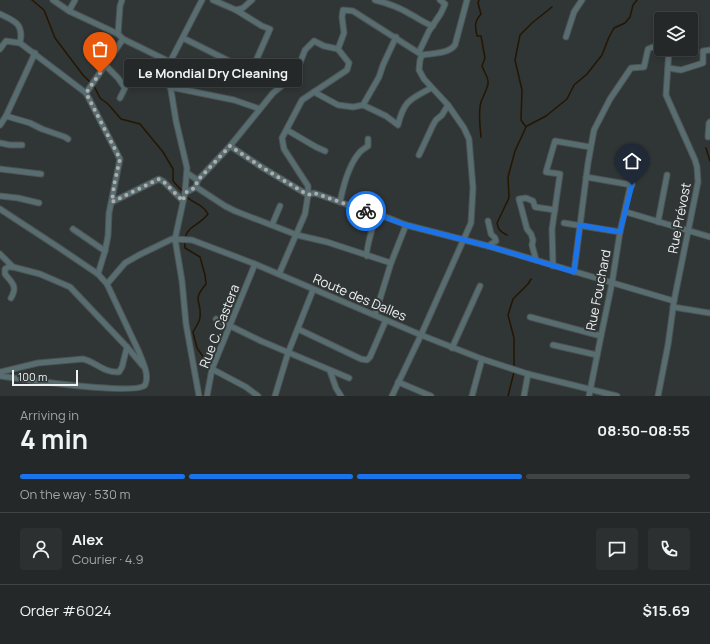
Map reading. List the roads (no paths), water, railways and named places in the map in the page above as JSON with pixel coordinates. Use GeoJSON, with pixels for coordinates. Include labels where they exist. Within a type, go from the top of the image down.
{"type":"FeatureCollection","features":[{"type":"Feature","properties":{"kind":"street"},"geometry":{"type":"LineString","coordinates":[[53,0],[69,11],[118,34],[123,39],[170,62]]}},
{"type":"Feature","properties":{"kind":"street"},"geometry":{"type":"LineString","coordinates":[[69,11],[75,0]]}},
{"type":"Feature","properties":{"kind":"street"},"geometry":{"type":"LineString","coordinates":[[118,34],[120,6],[122,0]]}},
{"type":"Feature","properties":{"kind":"street"},"geometry":{"type":"LineString","coordinates":[[200,396],[186,324],[182,281],[175,239],[185,193],[187,173],[169,78],[170,62],[202,0]]}},
{"type":"Feature","properties":{"kind":"street"},"geometry":{"type":"LineString","coordinates":[[183,38],[251,72],[270,30],[236,10],[213,0]]}},
{"type":"Feature","properties":{"kind":"street"},"geometry":{"type":"LineString","coordinates":[[236,10],[244,8],[252,0]]}},
{"type":"Feature","properties":{"kind":"street"},"geometry":{"type":"LineString","coordinates":[[375,0],[387,3],[433,26]]}},
{"type":"Feature","properties":{"kind":"street"},"geometry":{"type":"LineString","coordinates":[[392,396],[471,223],[472,188],[469,139],[464,128],[448,105],[432,88],[419,70],[421,53],[445,4],[440,0]]}},
{"type":"Feature","properties":{"kind":"street"},"geometry":{"type":"LineString","coordinates":[[338,49],[344,33],[342,17],[343,10],[353,11],[421,53],[452,50],[458,37],[467,0]]}},
{"type":"Feature","properties":{"kind":"street"},"geometry":{"type":"LineString","coordinates":[[566,37],[574,12],[582,0]]}},
{"type":"Feature","properties":{"kind":"street"},"geometry":{"type":"LineString","coordinates":[[0,14],[14,20],[20,26],[22,35],[20,43]]}},
{"type":"Feature","properties":{"kind":"street"},"geometry":{"type":"LineString","coordinates":[[363,105],[379,77],[396,37]]}},
{"type":"Feature","properties":{"kind":"street"},"geometry":{"type":"LineString","coordinates":[[86,93],[123,39]]}},
{"type":"Feature","properties":{"kind":"street"},"geometry":{"type":"LineString","coordinates":[[0,49],[6,41],[20,43],[86,93],[120,159],[109,213],[108,236],[98,274]]}},
{"type":"Feature","properties":{"kind":"street"},"geometry":{"type":"LineString","coordinates":[[185,193],[197,184],[273,93],[289,80],[298,68],[305,50],[314,42],[338,49],[349,63],[348,70],[302,100],[282,138],[284,149],[308,186],[308,195],[305,214],[279,274]]}},
{"type":"Feature","properties":{"kind":"street"},"geometry":{"type":"LineString","coordinates":[[574,272],[590,147],[594,130],[610,100],[631,68],[644,67],[648,49],[654,47]]}},
{"type":"Feature","properties":{"kind":"street"},"geometry":{"type":"LineString","coordinates":[[668,68],[681,70],[703,63],[703,51],[710,50]]}},
{"type":"Feature","properties":{"kind":"street"},"geometry":{"type":"LineString","coordinates":[[0,125],[6,116],[35,53]]}},
{"type":"Feature","properties":{"kind":"street","name":"Rue Prévost"},"geometry":{"type":"LineString","coordinates":[[658,396],[668,344],[673,304],[698,182],[697,167],[689,144],[666,95],[669,56]]}},
{"type":"Feature","properties":{"kind":"street"},"geometry":{"type":"LineString","coordinates":[[105,66],[118,78],[125,88],[120,98]]}},
{"type":"Feature","properties":{"kind":"street"},"geometry":{"type":"LineString","coordinates":[[170,87],[234,100],[260,109]]}},
{"type":"Feature","properties":{"kind":"street"},"geometry":{"type":"LineString","coordinates":[[314,92],[338,105],[353,107],[363,105],[386,116],[398,125],[401,113],[408,101],[432,88]]}},
{"type":"Feature","properties":{"kind":"street"},"geometry":{"type":"LineString","coordinates":[[419,155],[433,125],[448,105]]}},
{"type":"Feature","properties":{"kind":"street"},"geometry":{"type":"LineString","coordinates":[[6,116],[30,123],[68,139]]}},
{"type":"Feature","properties":{"kind":"street"},"geometry":{"type":"LineString","coordinates":[[708,136],[710,122]]}},
{"type":"Feature","properties":{"kind":"street"},"geometry":{"type":"LineString","coordinates":[[286,130],[325,151]]}},
{"type":"Feature","properties":{"kind":"street"},"geometry":{"type":"LineString","coordinates":[[340,202],[344,184],[360,153],[368,146],[368,138]]}},
{"type":"Feature","properties":{"kind":"street"},"geometry":{"type":"LineString","coordinates":[[553,266],[552,229],[560,174],[546,172],[555,141],[590,147]]}},
{"type":"Feature","properties":{"kind":"street"},"geometry":{"type":"LineString","coordinates":[[0,143],[22,145]]}},
{"type":"Feature","properties":{"kind":"street"},"geometry":{"type":"LineString","coordinates":[[230,146],[308,195],[314,193],[406,225],[488,246],[612,283],[673,304],[710,313]]}},
{"type":"Feature","properties":{"kind":"street","name":"Rue Fouchard"},"geometry":{"type":"LineString","coordinates":[[590,396],[612,283],[620,232],[626,212],[635,165]]}},
{"type":"Feature","properties":{"kind":"street"},"geometry":{"type":"LineString","coordinates":[[0,169],[41,174]]}},
{"type":"Feature","properties":{"kind":"street"},"geometry":{"type":"LineString","coordinates":[[187,173],[197,184],[224,206],[297,235],[327,242],[391,264]]}},
{"type":"Feature","properties":{"kind":"street"},"geometry":{"type":"LineString","coordinates":[[658,222],[667,174]]}},
{"type":"Feature","properties":{"kind":"street"},"geometry":{"type":"LineString","coordinates":[[586,177],[632,185]]}},
{"type":"Feature","properties":{"kind":"street"},"geometry":{"type":"LineString","coordinates":[[112,202],[159,179],[183,201]]}},
{"type":"Feature","properties":{"kind":"street"},"geometry":{"type":"LineString","coordinates":[[0,196],[18,198],[39,203]]}},
{"type":"Feature","properties":{"kind":"street"},"geometry":{"type":"LineString","coordinates":[[536,260],[532,245],[533,240],[527,229],[519,199],[526,198],[533,201],[535,207],[554,210]]}},
{"type":"Feature","properties":{"kind":"street"},"geometry":{"type":"LineString","coordinates":[[272,225],[280,206]]}},
{"type":"Feature","properties":{"kind":"street"},"geometry":{"type":"LineString","coordinates":[[0,376],[100,390],[132,391],[142,388],[146,384],[145,369],[139,352],[107,284],[98,274],[45,237],[1,212]]}},
{"type":"Feature","properties":{"kind":"street"},"geometry":{"type":"LineString","coordinates":[[626,212],[710,237]]}},
{"type":"Feature","properties":{"kind":"street"},"geometry":{"type":"LineString","coordinates":[[366,256],[376,215]]}},
{"type":"Feature","properties":{"kind":"street"},"geometry":{"type":"LineString","coordinates":[[488,221],[491,234],[496,241],[488,246]]}},
{"type":"Feature","properties":{"kind":"street"},"geometry":{"type":"LineString","coordinates":[[564,223],[620,232]]}},
{"type":"Feature","properties":{"kind":"street"},"geometry":{"type":"LineString","coordinates":[[375,315],[391,264],[406,225]]}},
{"type":"Feature","properties":{"kind":"street"},"geometry":{"type":"LineString","coordinates":[[72,229],[105,251]]}},
{"type":"Feature","properties":{"kind":"street","name":"Route des Dalles"},"geometry":{"type":"LineString","coordinates":[[107,284],[126,263],[139,255],[175,239],[192,240],[255,264],[452,348],[512,369],[617,396]]}},
{"type":"Feature","properties":{"kind":"street"},"geometry":{"type":"LineString","coordinates":[[0,254],[13,267]]}},
{"type":"Feature","properties":{"kind":"street","name":"Rue C. Castera"},"geometry":{"type":"LineString","coordinates":[[207,396],[212,370],[255,264]]}},
{"type":"Feature","properties":{"kind":"street"},"geometry":{"type":"LineString","coordinates":[[11,298],[14,291],[14,285],[4,271],[8,267],[40,274],[70,287],[127,347],[145,369]]}},
{"type":"Feature","properties":{"kind":"street"},"geometry":{"type":"LineString","coordinates":[[452,348],[480,286]]}},
{"type":"Feature","properties":{"kind":"street"},"geometry":{"type":"LineString","coordinates":[[275,396],[288,353],[313,290]]}},
{"type":"Feature","properties":{"kind":"street"},"geometry":{"type":"LineString","coordinates":[[530,317],[601,336]]}},
{"type":"Feature","properties":{"kind":"street"},"geometry":{"type":"LineString","coordinates":[[216,319],[230,327],[288,353],[349,378]]}},
{"type":"Feature","properties":{"kind":"street"},"geometry":{"type":"LineString","coordinates":[[298,330],[361,359],[367,360],[370,357],[386,320]]}},
{"type":"Feature","properties":{"kind":"street"},"geometry":{"type":"LineString","coordinates":[[553,345],[597,355]]}},
{"type":"Feature","properties":{"kind":"street"},"geometry":{"type":"LineString","coordinates":[[0,372],[38,363],[83,359],[88,360],[101,369],[114,373],[118,372],[122,367],[127,347]]}},
{"type":"Feature","properties":{"kind":"street"},"geometry":{"type":"LineString","coordinates":[[472,396],[482,359]]}},
{"type":"Feature","properties":{"kind":"street"},"geometry":{"type":"LineString","coordinates":[[212,370],[246,387],[258,396]]}},
{"type":"Feature","properties":{"kind":"street"},"geometry":{"type":"LineString","coordinates":[[330,371],[336,388],[341,396]]}},
{"type":"Feature","properties":{"kind":"street"},"geometry":{"type":"LineString","coordinates":[[524,396],[526,373]]}},
{"type":"Feature","properties":{"kind":"street"},"geometry":{"type":"LineString","coordinates":[[398,382],[431,396]]}},
{"type":"Feature","properties":{"kind":"waterway"},"geometry":{"type":"LineString","coordinates":[[32,0],[44,10],[55,38],[83,75],[94,86],[100,98],[108,104],[121,119],[140,124],[163,152],[173,169],[173,181],[183,192]]}},
{"type":"Feature","properties":{"kind":"waterway"},"geometry":{"type":"LineString","coordinates":[[479,0],[478,3],[481,14],[476,22],[476,29],[477,36],[481,36],[485,58],[482,66],[488,82],[480,106],[481,137]]}},
{"type":"Feature","properties":{"kind":"waterway"},"geometry":{"type":"LineString","coordinates":[[527,126],[546,116],[567,99],[574,85],[587,74],[602,55],[614,28],[625,23],[630,17],[633,5],[637,0]]}},
{"type":"Feature","properties":{"kind":"waterway"},"geometry":{"type":"LineString","coordinates":[[507,235],[500,230],[497,223],[509,198],[508,177],[515,151],[526,127],[521,120],[522,90],[515,60],[520,35],[552,7]]}},
{"type":"Feature","properties":{"kind":"waterway"},"geometry":{"type":"LineString","coordinates":[[706,148],[710,161]]}},
{"type":"Feature","properties":{"kind":"waterway"},"geometry":{"type":"LineString","coordinates":[[186,196],[206,210],[208,214],[188,231],[185,241],[185,248],[200,257],[205,275],[206,284],[198,298],[200,319],[193,332],[197,348],[204,358],[204,363]]}},
{"type":"Feature","properties":{"kind":"waterway"},"geometry":{"type":"LineString","coordinates":[[514,368],[514,338],[508,315],[513,299],[531,279]]}},
{"type":"Feature","properties":{"kind":"waterway"},"geometry":{"type":"LineString","coordinates":[[508,396],[514,372]]}},
{"type":"Feature","properties":{"kind":"place","name":"Le Mondial Dry Cleaning"},"geometry":{"type":"Point","coordinates":[100,73]}}]}
